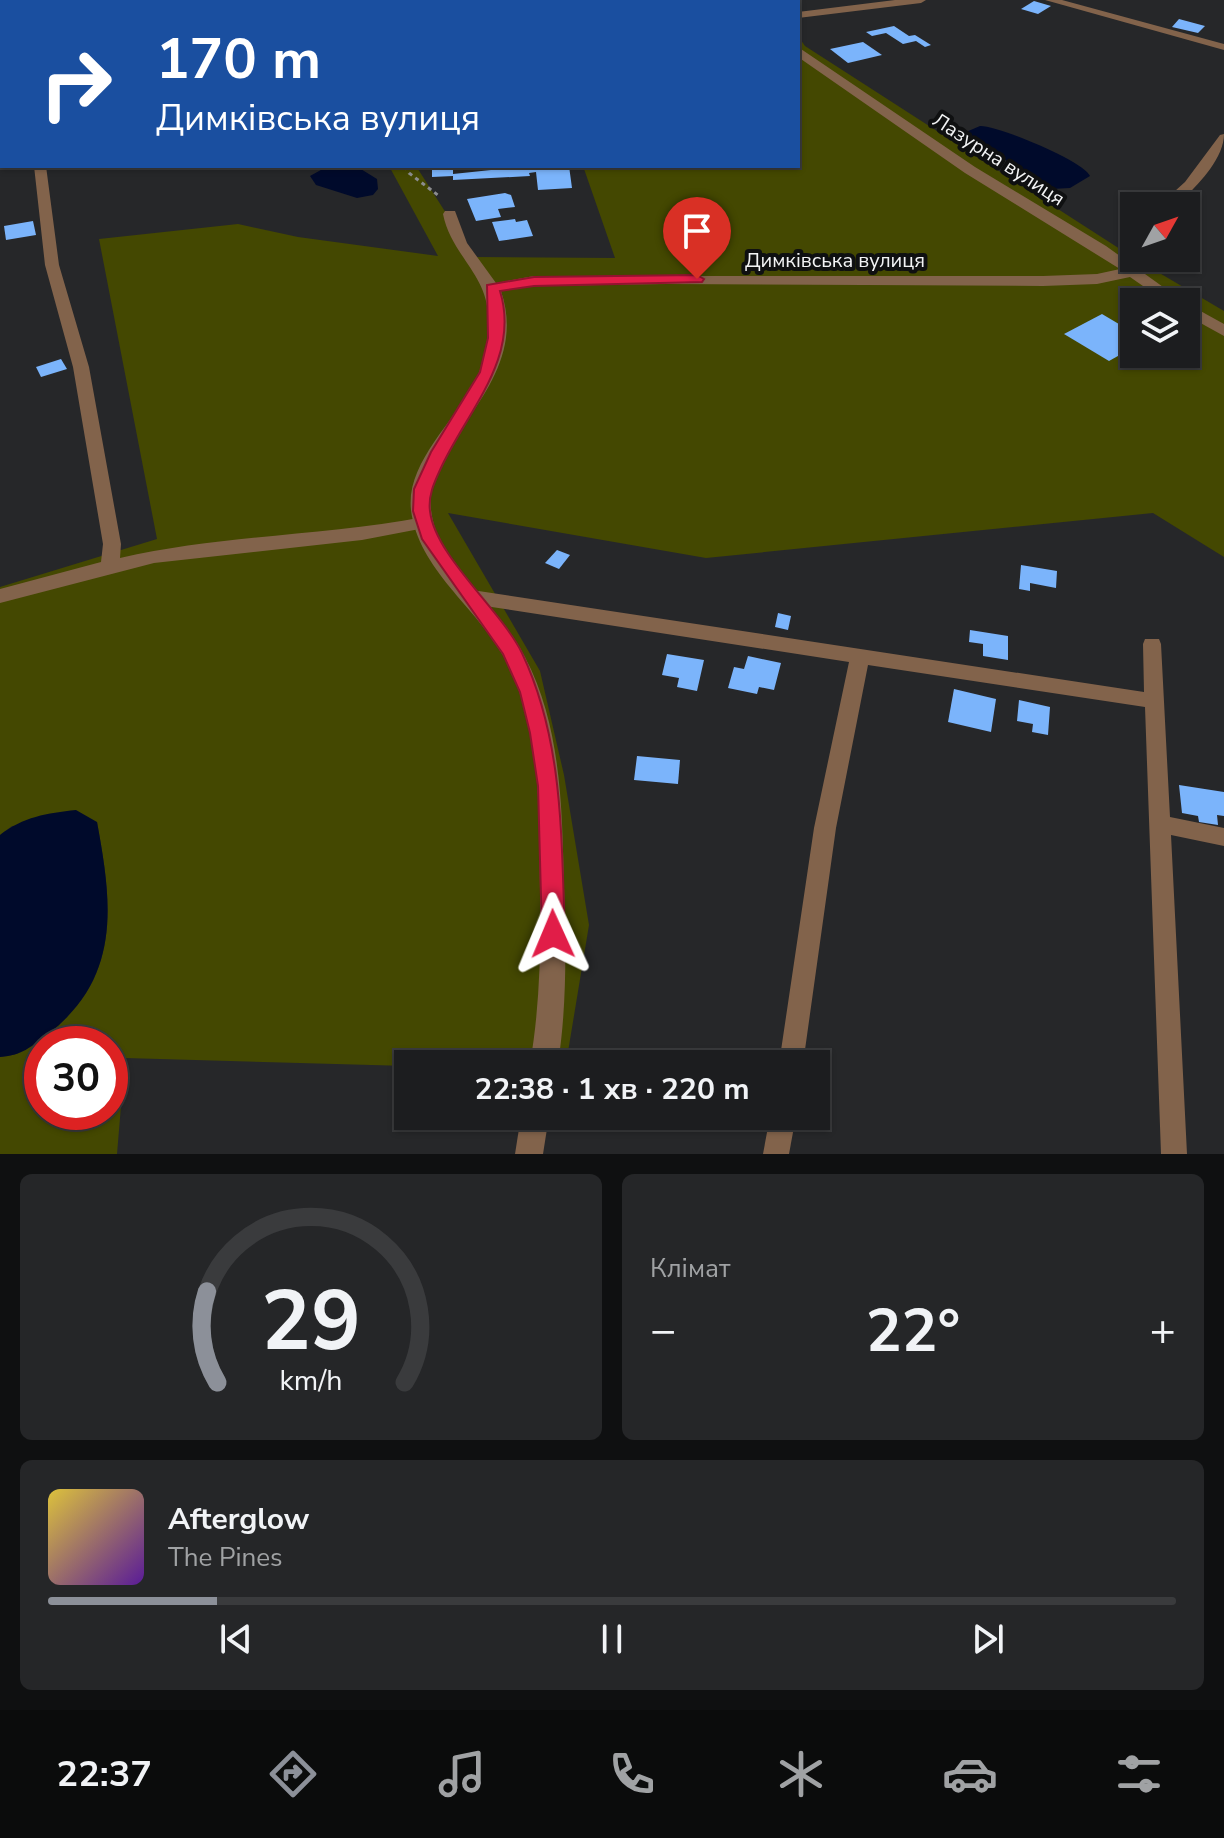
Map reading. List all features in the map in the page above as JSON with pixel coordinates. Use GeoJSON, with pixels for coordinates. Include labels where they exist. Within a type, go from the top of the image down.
{"type":"FeatureCollection","features":[{"type":"Feature","properties":{"kind":"street","name":"Лазурна вулиця"},"geometry":{"type":"LineString","coordinates":[[800,52],[970,170],[1101,249],[1120,264]]}},
{"type":"Feature","properties":{"kind":"street"},"geometry":{"type":"LineString","coordinates":[[450,214],[459,242],[492,288],[496,322],[492,358],[481,386],[432,466],[421,501],[424,523],[436,549],[511,651],[525,681],[546,765],[554,971],[553,1013],[546,1050]]}},
{"type":"Feature","properties":{"kind":"street","name":"Лазурна вулиця"},"geometry":{"type":"LineString","coordinates":[[1130,272],[1155,288]]}},
{"type":"Feature","properties":{"kind":"street","name":"Димківська вулиця"},"geometry":{"type":"LineString","coordinates":[[492,288],[534,281],[667,279],[1068,280],[1130,272]]}},
{"type":"Feature","properties":{"kind":"street"},"geometry":{"type":"LineString","coordinates":[[1200,316],[1224,331]]}},
{"type":"Feature","properties":{"kind":"street"},"geometry":{"type":"LineString","coordinates":[[529,1154],[533,1130]]}},
{"type":"Feature","properties":{"kind":"lane"},"geometry":{"type":"LineString","coordinates":[[800,15],[921,0]]}},
{"type":"Feature","properties":{"kind":"lane"},"geometry":{"type":"LineString","coordinates":[[1050,0],[1224,47]]}},
{"type":"Feature","properties":{"kind":"lane"},"geometry":{"type":"LineString","coordinates":[[1182,192],[1224,138]]}},
{"type":"Feature","properties":{"kind":"lane"},"geometry":{"type":"LineString","coordinates":[[40,168],[52,265],[81,367],[112,544],[110,565]]}},
{"type":"Feature","properties":{"kind":"lane"},"geometry":{"type":"LineString","coordinates":[[0,596],[110,565],[218,548],[344,538],[424,523]]}},
{"type":"Feature","properties":{"kind":"lane"},"geometry":{"type":"LineString","coordinates":[[472,597],[1153,701]]}},
{"type":"Feature","properties":{"kind":"lane"},"geometry":{"type":"LineString","coordinates":[[1152,644],[1174,1154]]}},
{"type":"Feature","properties":{"kind":"lane"},"geometry":{"type":"LineString","coordinates":[[793,1050],[825,828],[860,656]]}},
{"type":"Feature","properties":{"kind":"lane"},"geometry":{"type":"LineString","coordinates":[[1160,824],[1224,837]]}},
{"type":"Feature","properties":{"kind":"lane"},"geometry":{"type":"LineString","coordinates":[[776,1154],[780,1130]]}},
{"type":"Feature","properties":{"kind":"path"},"geometry":{"type":"LineString","coordinates":[[406,168],[439,196],[450,214]]}},
{"type":"Feature","properties":{"kind":"shaded area"},"geometry":{"type":"Polygon","coordinates":[[[800,39],[805,46],[1120,249],[1120,272],[1158,272],[1185,288],[1120,288],[1120,368],[1200,368],[1200,297],[1224,311],[1224,557],[1153,513],[706,558],[448,513],[540,671],[564,775],[589,925],[568,1050],[394,1050],[394,1066],[128,1058],[128,1026],[57,1026],[72,1012],[89,988],[100,963],[108,910],[106,881],[97,822],[12,826],[0,835],[0,587],[157,539],[99,239],[238,224],[298,237],[438,256],[390,168],[417,168],[474,257],[615,258],[584,168],[800,168],[800,39]]]}},
{"type":"Feature","properties":{"kind":"shaded area"},"geometry":{"type":"Polygon","coordinates":[[[24,1050],[24,1130],[119,1130],[117,1154],[0,1154],[0,1057],[24,1050]]]}},
{"type":"Feature","properties":{"kind":"water"},"geometry":{"type":"Polygon","coordinates":[[[980,126],[1004,131],[1039,145],[1073,162],[1090,176],[1070,188],[1052,189],[969,137],[966,132],[980,126]]]}},
{"type":"Feature","properties":{"kind":"water"},"geometry":{"type":"Polygon","coordinates":[[[324,168],[359,168],[377,179],[378,189],[373,195],[357,198],[316,185],[310,176],[324,168]]]}},
{"type":"Feature","properties":{"kind":"water"},"geometry":{"type":"Polygon","coordinates":[[[76,810],[97,822],[106,881],[106,937],[100,963],[89,988],[72,1012],[57,1026],[24,1026],[24,1050],[0,1057],[0,835],[18,824],[76,810]]]}},
{"type":"Feature","properties":{"kind":"building"},"geometry":{"type":"Polygon","coordinates":[[[1034,1],[1051,6],[1038,14],[1021,9],[1034,1]]]}},
{"type":"Feature","properties":{"kind":"building"},"geometry":{"type":"Polygon","coordinates":[[[1179,19],[1205,26],[1198,33],[1172,27],[1179,19]]]}},
{"type":"Feature","properties":{"kind":"building"},"geometry":{"type":"Polygon","coordinates":[[[894,26],[931,45],[925,47],[916,41],[903,44],[886,33],[872,36],[866,32],[894,26]]]}},
{"type":"Feature","properties":{"kind":"building"},"geometry":{"type":"Polygon","coordinates":[[[863,42],[882,55],[848,63],[830,49],[863,42]]]}},
{"type":"Feature","properties":{"kind":"building"},"geometry":{"type":"Polygon","coordinates":[[[432,168],[453,168],[453,176],[432,177],[432,168]]]}},
{"type":"Feature","properties":{"kind":"building"},"geometry":{"type":"Polygon","coordinates":[[[510,168],[569,168],[572,188],[538,190],[536,172],[529,173],[530,176],[453,180],[453,174],[510,168]]]}},
{"type":"Feature","properties":{"kind":"building"},"geometry":{"type":"Polygon","coordinates":[[[505,193],[511,195],[515,207],[498,209],[501,217],[476,221],[467,199],[505,193]]]}},
{"type":"Feature","properties":{"kind":"building"},"geometry":{"type":"Polygon","coordinates":[[[515,219],[516,222],[527,220],[533,236],[499,241],[492,222],[515,219]]]}},
{"type":"Feature","properties":{"kind":"building"},"geometry":{"type":"Polygon","coordinates":[[[33,221],[36,235],[6,240],[4,226],[33,221]]]}},
{"type":"Feature","properties":{"kind":"building"},"geometry":{"type":"Polygon","coordinates":[[[1102,314],[1120,325],[1120,355],[1109,361],[1064,334],[1102,314]]]}},
{"type":"Feature","properties":{"kind":"building"},"geometry":{"type":"Polygon","coordinates":[[[61,359],[67,369],[41,377],[36,367],[61,359]]]}},
{"type":"Feature","properties":{"kind":"building"},"geometry":{"type":"Polygon","coordinates":[[[557,550],[570,555],[559,569],[545,563],[557,550]]]}},
{"type":"Feature","properties":{"kind":"building"},"geometry":{"type":"Polygon","coordinates":[[[1021,565],[1057,571],[1056,588],[1030,583],[1030,591],[1019,589],[1021,565]]]}},
{"type":"Feature","properties":{"kind":"building"},"geometry":{"type":"Polygon","coordinates":[[[778,613],[791,616],[788,630],[775,627],[778,613]]]}},
{"type":"Feature","properties":{"kind":"building"},"geometry":{"type":"Polygon","coordinates":[[[970,630],[1008,636],[1008,660],[983,656],[983,644],[969,642],[970,630]]]}},
{"type":"Feature","properties":{"kind":"building"},"geometry":{"type":"Polygon","coordinates":[[[667,654],[704,660],[697,691],[677,687],[679,678],[662,675],[667,654]]]}},
{"type":"Feature","properties":{"kind":"building"},"geometry":{"type":"Polygon","coordinates":[[[748,656],[781,663],[774,690],[759,687],[757,694],[728,688],[734,667],[744,669],[748,656]]]}},
{"type":"Feature","properties":{"kind":"building"},"geometry":{"type":"Polygon","coordinates":[[[954,689],[996,699],[991,732],[948,722],[954,689]]]}},
{"type":"Feature","properties":{"kind":"building"},"geometry":{"type":"Polygon","coordinates":[[[1019,700],[1050,707],[1048,735],[1032,732],[1033,724],[1017,721],[1019,700]]]}},
{"type":"Feature","properties":{"kind":"building"},"geometry":{"type":"Polygon","coordinates":[[[637,756],[680,760],[678,784],[634,780],[637,756]]]}},
{"type":"Feature","properties":{"kind":"building"},"geometry":{"type":"Polygon","coordinates":[[[1179,785],[1224,792],[1224,816],[1217,815],[1218,825],[1199,822],[1198,816],[1182,813],[1179,785]]]}},
{"type":"Feature","properties":{"kind":"route"},"geometry":{"type":"LineString","coordinates":[[553,934],[549,786],[529,692],[511,651],[430,539],[421,511],[423,489],[432,466],[488,372],[496,338],[496,301],[492,288],[534,281],[697,279]]}}]}
